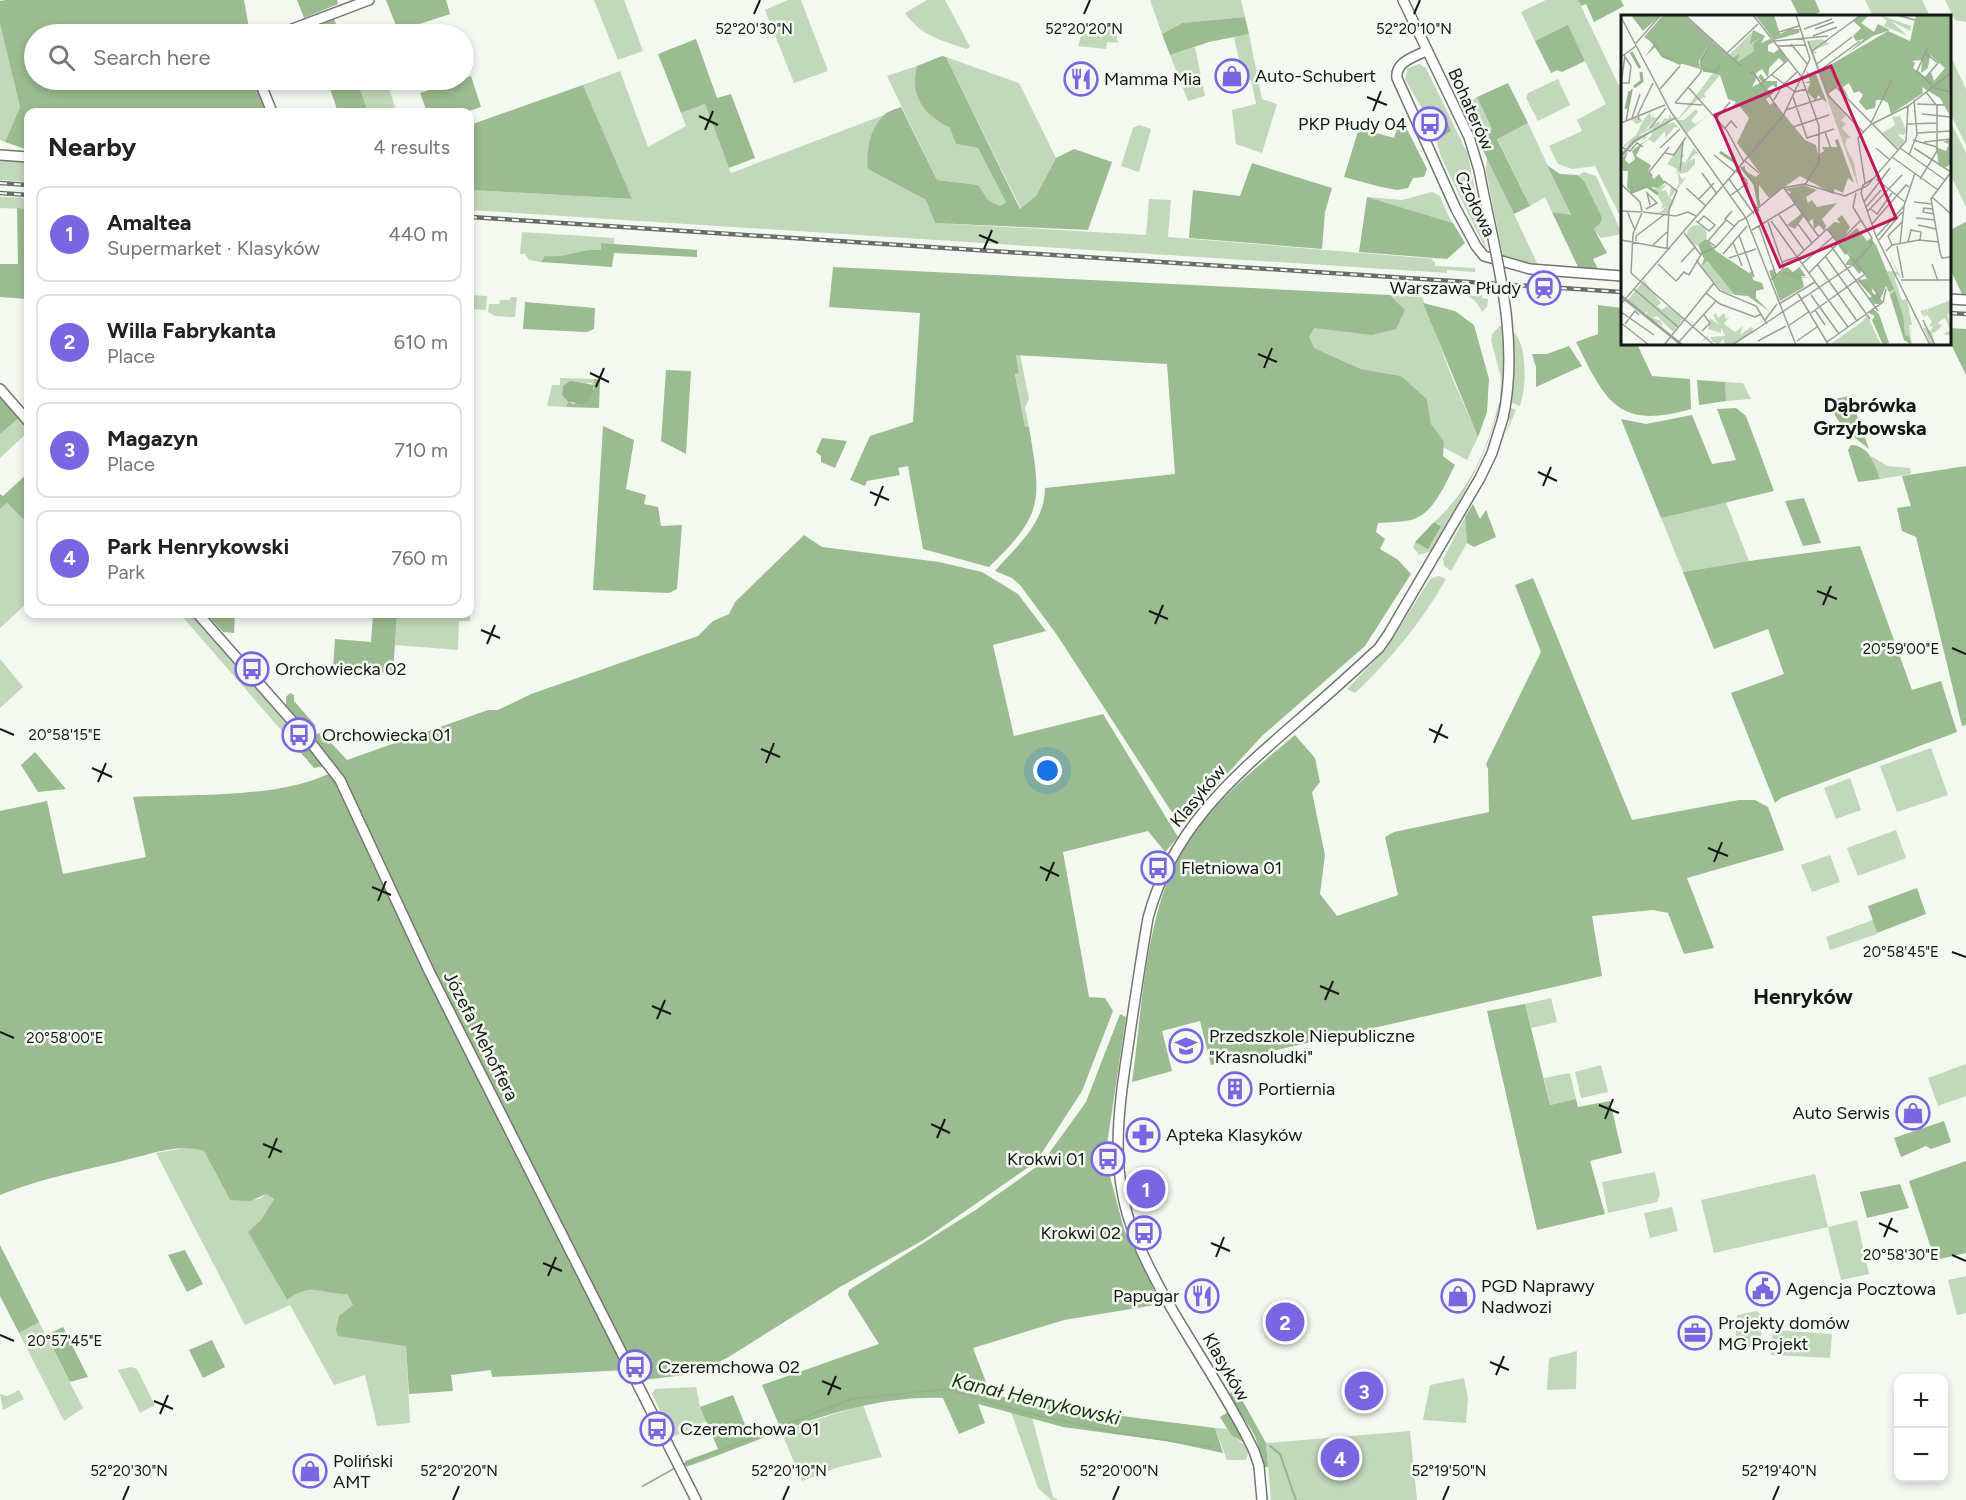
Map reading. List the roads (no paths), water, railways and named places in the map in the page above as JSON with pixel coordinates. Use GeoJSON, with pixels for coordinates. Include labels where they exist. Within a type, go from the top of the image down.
{"type":"FeatureCollection","features":[{"type":"Feature","properties":{"kind":"street"},"geometry":{"type":"LineString","coordinates":[[305,24],[369,0]]}},
{"type":"Feature","properties":{"kind":"street","name":"Bohaterów"},"geometry":{"type":"LineString","coordinates":[[1403,0],[1469,137],[1479,170],[1498,273]]}},
{"type":"Feature","properties":{"kind":"street","name":"Czołowa"},"geometry":{"type":"LineString","coordinates":[[1426,51],[1401,63],[1396,72],[1397,78],[1456,209],[1479,251],[1490,258],[1523,268],[1621,276]]}},
{"type":"Feature","properties":{"kind":"street"},"geometry":{"type":"LineString","coordinates":[[263,90],[270,108]]}},
{"type":"Feature","properties":{"kind":"street"},"geometry":{"type":"LineString","coordinates":[[0,155],[24,157]]}},
{"type":"Feature","properties":{"kind":"street","name":"Klasyków"},"geometry":{"type":"LineString","coordinates":[[1262,1500],[1259,1466],[1254,1451],[1150,1268],[1130,1225],[1121,1190],[1116,1148],[1118,1108],[1148,918],[1156,890],[1176,850],[1217,794],[1355,670],[1388,635],[1480,478],[1492,453],[1503,418],[1509,384],[1510,351],[1498,273]]}},
{"type":"Feature","properties":{"kind":"street"},"geometry":{"type":"LineString","coordinates":[[1951,298],[1966,300]]}},
{"type":"Feature","properties":{"kind":"street"},"geometry":{"type":"LineString","coordinates":[[0,389],[24,416]]}},
{"type":"Feature","properties":{"kind":"street","name":"Józefa Mehoffera"},"geometry":{"type":"LineString","coordinates":[[202,618],[308,739],[340,780],[429,971],[696,1500]]}},
{"type":"Feature","properties":{"kind":"waterway","name":"Kanał Henrykowski"},"geometry":{"type":"LineString","coordinates":[[685,1464],[851,1399],[947,1389],[1023,1412],[1111,1432],[1212,1447]]}},
{"type":"Feature","properties":{"kind":"waterway","name":"Kanał Henrykowski"},"geometry":{"type":"LineString","coordinates":[[1270,1446],[1280,1454],[1296,1500]]}},
{"type":"Feature","properties":{"kind":"waterway","name":"Kanał Henrykowski"},"geometry":{"type":"LineString","coordinates":[[643,1486],[675,1468]]}},
{"type":"Feature","properties":{"kind":"railway"},"geometry":{"type":"LineString","coordinates":[[0,183],[24,185]]}},
{"type":"Feature","properties":{"kind":"railway"},"geometry":{"type":"LineString","coordinates":[[0,193],[24,195]]}},
{"type":"Feature","properties":{"kind":"railway"},"geometry":{"type":"LineString","coordinates":[[474,217],[1621,292]]}},
{"type":"Feature","properties":{"kind":"railway"},"geometry":{"type":"LineString","coordinates":[[1951,313],[1966,314]]}},
{"type":"Feature","properties":{"kind":"place","name":"Auto-Schubert"},"geometry":{"type":"Point","coordinates":[1232,76]}},
{"type":"Feature","properties":{"kind":"place","name":"Mamma Mia"},"geometry":{"type":"Point","coordinates":[1081,79]}},
{"type":"Feature","properties":{"kind":"place","name":"PKP Płudy 04"},"geometry":{"type":"Point","coordinates":[1430,124]}},
{"type":"Feature","properties":{"kind":"place","name":"Warszawa Płudy"},"geometry":{"type":"Point","coordinates":[1544,288]}},
{"type":"Feature","properties":{"kind":"place","name":"Orchowiecka 02"},"geometry":{"type":"Point","coordinates":[252,669]}},
{"type":"Feature","properties":{"kind":"place","name":"Orchowiecka 01"},"geometry":{"type":"Point","coordinates":[299,735]}},
{"type":"Feature","properties":{"kind":"place","name":"Fletniowa 01"},"geometry":{"type":"Point","coordinates":[1158,868]}},
{"type":"Feature","properties":{"kind":"place","name":"Przedszkole Niepubliczne \"Krasnoludki\""},"geometry":{"type":"Point","coordinates":[1186,1046]}},
{"type":"Feature","properties":{"kind":"place","name":"Portiernia"},"geometry":{"type":"Point","coordinates":[1235,1089]}},
{"type":"Feature","properties":{"kind":"place","name":"Auto Serwis"},"geometry":{"type":"Point","coordinates":[1913,1113]}},
{"type":"Feature","properties":{"kind":"place","name":"Apteka Klasyków"},"geometry":{"type":"Point","coordinates":[1143,1135]}},
{"type":"Feature","properties":{"kind":"place","name":"Krokwi 01"},"geometry":{"type":"Point","coordinates":[1108,1159]}},
{"type":"Feature","properties":{"kind":"place","name":"Amaltea"},"geometry":{"type":"Point","coordinates":[1146,1189]}},
{"type":"Feature","properties":{"kind":"place","name":"Krokwi 02"},"geometry":{"type":"Point","coordinates":[1144,1233]}},
{"type":"Feature","properties":{"kind":"place","name":"Agencja Pocztowa"},"geometry":{"type":"Point","coordinates":[1763,1289]}},
{"type":"Feature","properties":{"kind":"place","name":"Papugar"},"geometry":{"type":"Point","coordinates":[1202,1296]}},
{"type":"Feature","properties":{"kind":"place","name":"PGD Naprawy Nadwozi"},"geometry":{"type":"Point","coordinates":[1458,1296]}},
{"type":"Feature","properties":{"kind":"place","name":"Willa Fabrykanta"},"geometry":{"type":"Point","coordinates":[1285,1322]}},
{"type":"Feature","properties":{"kind":"place","name":"Projekty domów MG Projekt"},"geometry":{"type":"Point","coordinates":[1695,1333]}},
{"type":"Feature","properties":{"kind":"place","name":"Czeremchowa 02"},"geometry":{"type":"Point","coordinates":[635,1367]}},
{"type":"Feature","properties":{"kind":"place","name":"Magazyn"},"geometry":{"type":"Point","coordinates":[1364,1391]}},
{"type":"Feature","properties":{"kind":"place","name":"Czeremchowa 01"},"geometry":{"type":"Point","coordinates":[657,1429]}},
{"type":"Feature","properties":{"kind":"place","name":"Park Henrykowski"},"geometry":{"type":"Point","coordinates":[1340,1458]}},
{"type":"Feature","properties":{"kind":"place","name":"Poliński AMT"},"geometry":{"type":"Point","coordinates":[310,1471]}},
{"type":"Feature","properties":{"kind":"district","name":"Dąbrówka Grzybowska"},"geometry":{"type":"Point","coordinates":[1870,416]}},
{"type":"Feature","properties":{"kind":"district","name":"Henryków"},"geometry":{"type":"Point","coordinates":[1803,996]}}]}
